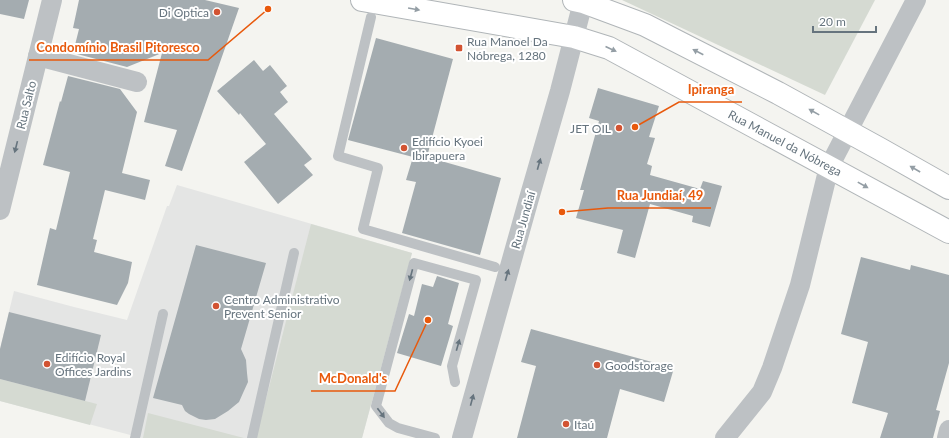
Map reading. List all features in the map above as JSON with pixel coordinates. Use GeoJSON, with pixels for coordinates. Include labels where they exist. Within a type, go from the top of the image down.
{"type":"FeatureCollection","features":[{"type":"Feature","properties":{"kind":"street","name":"Rua Salto"},"geometry":{"type":"LineString","coordinates":[[0,210],[52,0]]}},
{"type":"Feature","properties":{"kind":"street"},"geometry":{"type":"LineString","coordinates":[[725,438],[762,392],[772,368],[800,285],[829,167],[916,0]]}},
{"type":"Feature","properties":{"kind":"street"},"geometry":{"type":"LineString","coordinates":[[579,1],[644,25],[778,93],[949,188]]}},
{"type":"Feature","properties":{"kind":"street","name":"Rua Jundiaí"},"geometry":{"type":"LineString","coordinates":[[462,438],[560,91],[574,37],[579,1]]}},
{"type":"Feature","properties":{"kind":"street","name":"Rua Manuel da Nóbrega"},"geometry":{"type":"LineString","coordinates":[[366,8],[574,37],[609,48],[949,232]]}},
{"type":"Feature","properties":{"kind":"street"},"geometry":{"type":"LineString","coordinates":[[38,56],[137,82]]}},
{"type":"Feature","properties":{"kind":"street"},"geometry":{"type":"LineString","coordinates":[[947,438],[949,430]]}},
{"type":"Feature","properties":{"kind":"lane"},"geometry":{"type":"LineString","coordinates":[[366,8],[338,156],[378,168],[363,229],[495,267]]}},
{"type":"Feature","properties":{"kind":"lane"},"geometry":{"type":"LineString","coordinates":[[252,438],[294,253]]}},
{"type":"Feature","properties":{"kind":"lane"},"geometry":{"type":"LineString","coordinates":[[435,438],[398,428],[389,423],[376,406],[414,263],[476,280],[452,366],[455,382]]}},
{"type":"Feature","properties":{"kind":"lane"},"geometry":{"type":"LineString","coordinates":[[135,438],[162,314]]}},
{"type":"Feature","properties":{"kind":"shaded area"},"geometry":{"type":"Polygon","coordinates":[[[622,0],[875,0],[825,95],[622,0]]]}},
{"type":"Feature","properties":{"kind":"shaded area"},"geometry":{"type":"Polygon","coordinates":[[[177,185],[412,253],[362,438],[142,438],[0,401],[0,349],[14,291],[127,320],[167,206],[169,206],[177,185]]]}},
{"type":"Feature","properties":{"kind":"shaded area"},"geometry":{"type":"Polygon","coordinates":[[[311,224],[412,253],[362,438],[256,438],[311,224]]]}},
{"type":"Feature","properties":{"kind":"shaded area"},"geometry":{"type":"Polygon","coordinates":[[[0,379],[97,404],[90,425],[0,401],[0,379]]]}},
{"type":"Feature","properties":{"kind":"shaded area"},"geometry":{"type":"Polygon","coordinates":[[[148,413],[244,438],[143,438],[148,413]]]}},
{"type":"Feature","properties":{"kind":"building"},"geometry":{"type":"Polygon","coordinates":[[[0,0],[29,0],[24,19],[0,14],[0,0]]]}},
{"type":"Feature","properties":{"kind":"building"},"geometry":{"type":"Polygon","coordinates":[[[79,0],[205,0],[239,8],[182,171],[165,166],[177,130],[144,122],[162,53],[127,67],[73,53],[79,29],[73,28],[79,0]]]}},
{"type":"Feature","properties":{"kind":"building","name":"Edifício Kyoei Ibirapuera"},"geometry":{"type":"Polygon","coordinates":[[[376,38],[453,59],[427,157],[501,178],[480,255],[402,233],[416,182],[406,180],[413,157],[348,140],[376,38]]]}},
{"type":"Feature","properties":{"kind":"building"},"geometry":{"type":"Polygon","coordinates":[[[254,60],[263,71],[270,65],[287,86],[280,92],[288,102],[274,114],[312,159],[304,165],[313,175],[278,204],[244,162],[266,144],[240,113],[239,115],[217,91],[254,60]]]}},
{"type":"Feature","properties":{"kind":"building"},"geometry":{"type":"Polygon","coordinates":[[[68,76],[120,89],[137,112],[122,173],[150,180],[145,200],[105,190],[93,239],[97,240],[94,252],[132,262],[128,283],[117,305],[37,285],[50,228],[56,230],[70,172],[43,165],[68,76]]]}},
{"type":"Feature","properties":{"kind":"building"},"geometry":{"type":"Polygon","coordinates":[[[598,88],[659,106],[649,137],[655,138],[647,164],[652,166],[650,175],[700,189],[703,181],[722,186],[710,227],[692,222],[693,216],[650,204],[635,258],[617,253],[623,230],[576,218],[584,190],[580,190],[599,121],[589,118],[598,88]]]}},
{"type":"Feature","properties":{"kind":"building","name":"Centro Administrativo Prevent Senior"},"geometry":{"type":"Polygon","coordinates":[[[196,245],[266,263],[241,349],[246,360],[248,382],[239,402],[215,419],[206,420],[199,419],[189,414],[185,411],[182,405],[153,398],[196,245]]]}},
{"type":"Feature","properties":{"kind":"building"},"geometry":{"type":"Polygon","coordinates":[[[861,257],[910,270],[911,265],[949,275],[949,363],[936,410],[940,411],[933,438],[880,438],[888,413],[852,403],[868,342],[841,334],[861,257]]]}},
{"type":"Feature","properties":{"kind":"building"},"geometry":{"type":"Polygon","coordinates":[[[437,276],[459,283],[448,324],[453,326],[441,366],[397,353],[409,314],[414,316],[422,284],[433,287],[437,276]]]}},
{"type":"Feature","properties":{"kind":"building","name":"Edifício Royal Offices Jardins"},"geometry":{"type":"Polygon","coordinates":[[[9,312],[101,335],[85,401],[0,379],[0,349],[9,312]]]}},
{"type":"Feature","properties":{"kind":"building"},"geometry":{"type":"Polygon","coordinates":[[[531,329],[674,368],[664,402],[620,389],[607,438],[517,438],[536,366],[521,362],[531,329]]]}},
{"type":"Feature","properties":{"kind":"place","name":"Condomínio Brasil Pitoresco"},"geometry":{"type":"Point","coordinates":[268,9]}},
{"type":"Feature","properties":{"kind":"place","name":"Di Optica"},"geometry":{"type":"Point","coordinates":[217,12]}},
{"type":"Feature","properties":{"kind":"place","name":"Rua Manoel Da Nóbrega, 1280"},"geometry":{"type":"Point","coordinates":[459,48]}},
{"type":"Feature","properties":{"kind":"place","name":"Ipiranga"},"geometry":{"type":"Point","coordinates":[635,127]}},
{"type":"Feature","properties":{"kind":"place","name":"JET OIL"},"geometry":{"type":"Point","coordinates":[619,128]}},
{"type":"Feature","properties":{"kind":"place","name":"Edifício Kyoei Ibirapuera"},"geometry":{"type":"Point","coordinates":[404,148]}},
{"type":"Feature","properties":{"kind":"place","name":"Rua Jundiaí, 49"},"geometry":{"type":"Point","coordinates":[562,212]}},
{"type":"Feature","properties":{"kind":"place","name":"Centro Administrativo Prevent Senior"},"geometry":{"type":"Point","coordinates":[216,306]}},
{"type":"Feature","properties":{"kind":"place","name":"McDonald's"},"geometry":{"type":"Point","coordinates":[428,320]}},
{"type":"Feature","properties":{"kind":"place","name":"Edifício Royal Offices Jardins"},"geometry":{"type":"Point","coordinates":[47,364]}},
{"type":"Feature","properties":{"kind":"place","name":"Goodstorage"},"geometry":{"type":"Point","coordinates":[597,365]}},
{"type":"Feature","properties":{"kind":"place","name":"Itaú"},"geometry":{"type":"Point","coordinates":[566,424]}}]}
